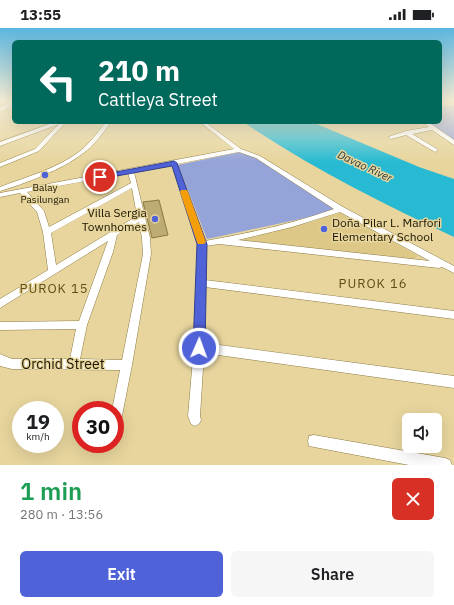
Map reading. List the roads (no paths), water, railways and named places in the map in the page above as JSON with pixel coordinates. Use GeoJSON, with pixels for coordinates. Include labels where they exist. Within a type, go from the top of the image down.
{"type":"FeatureCollection","features":[{"type":"Feature","properties":{"kind":"street"},"geometry":{"type":"LineString","coordinates":[[0,144],[55,124]]}},
{"type":"Feature","properties":{"kind":"street"},"geometry":{"type":"LineString","coordinates":[[0,165],[37,150],[62,124]]}},
{"type":"Feature","properties":{"kind":"street"},"geometry":{"type":"LineString","coordinates":[[0,189],[50,169],[84,151],[90,146],[107,124]]}},
{"type":"Feature","properties":{"kind":"street"},"geometry":{"type":"LineString","coordinates":[[205,124],[239,150],[258,157],[340,209],[454,270]]}},
{"type":"Feature","properties":{"kind":"street"},"geometry":{"type":"LineString","coordinates":[[428,124],[454,143]]}},
{"type":"Feature","properties":{"kind":"street"},"geometry":{"type":"LineString","coordinates":[[391,137],[433,128]]}},
{"type":"Feature","properties":{"kind":"street"},"geometry":{"type":"LineString","coordinates":[[406,133],[435,150]]}},
{"type":"Feature","properties":{"kind":"street"},"geometry":{"type":"LineString","coordinates":[[0,195],[239,150]]}},
{"type":"Feature","properties":{"kind":"street"},"geometry":{"type":"LineString","coordinates":[[174,163],[202,244],[202,283],[194,416],[195,420]]}},
{"type":"Feature","properties":{"kind":"street"},"geometry":{"type":"LineString","coordinates":[[120,401],[147,254],[146,238],[132,171]]}},
{"type":"Feature","properties":{"kind":"street"},"geometry":{"type":"LineString","coordinates":[[47,232],[134,184]]}},
{"type":"Feature","properties":{"kind":"street"},"geometry":{"type":"LineString","coordinates":[[22,191],[40,211],[47,232],[52,270]]}},
{"type":"Feature","properties":{"kind":"street"},"geometry":{"type":"LineString","coordinates":[[202,244],[322,216],[340,209]]}},
{"type":"Feature","properties":{"kind":"street"},"geometry":{"type":"LineString","coordinates":[[0,304],[52,270],[141,217]]}},
{"type":"Feature","properties":{"kind":"street"},"geometry":{"type":"LineString","coordinates":[[74,364],[82,325],[109,252],[114,233]]}},
{"type":"Feature","properties":{"kind":"street"},"geometry":{"type":"LineString","coordinates":[[219,241],[444,265]]}},
{"type":"Feature","properties":{"kind":"street"},"geometry":{"type":"LineString","coordinates":[[202,283],[454,315]]}},
{"type":"Feature","properties":{"kind":"street"},"geometry":{"type":"LineString","coordinates":[[0,326],[82,325]]}},
{"type":"Feature","properties":{"kind":"street"},"geometry":{"type":"LineString","coordinates":[[199,348],[454,382]]}},
{"type":"Feature","properties":{"kind":"street","name":"Orchid Street"},"geometry":{"type":"LineString","coordinates":[[0,359],[12,364],[127,365]]}},
{"type":"Feature","properties":{"kind":"street"},"geometry":{"type":"LineString","coordinates":[[314,441],[445,465]]}},
{"type":"Feature","properties":{"kind":"water","name":"Davao River"},"geometry":{"type":"Polygon","coordinates":[[[246,124],[317,124],[419,167],[454,179],[454,237],[346,184],[246,124]]]}},
{"type":"Feature","properties":{"kind":"place","name":"Balay Pasilungan"},"geometry":{"type":"Point","coordinates":[45,175]}},
{"type":"Feature","properties":{"kind":"place","name":"Villa Sergia Townhomes"},"geometry":{"type":"Point","coordinates":[155,219]}},
{"type":"Feature","properties":{"kind":"place","name":"Doña Pilar L. Marfori Elementary School"},"geometry":{"type":"Point","coordinates":[324,229]}},
{"type":"Feature","properties":{"kind":"district","name":"PUROK 16"},"geometry":{"type":"Point","coordinates":[373,283]}},
{"type":"Feature","properties":{"kind":"district","name":"PUROK 15"},"geometry":{"type":"Point","coordinates":[54,288]}}]}
